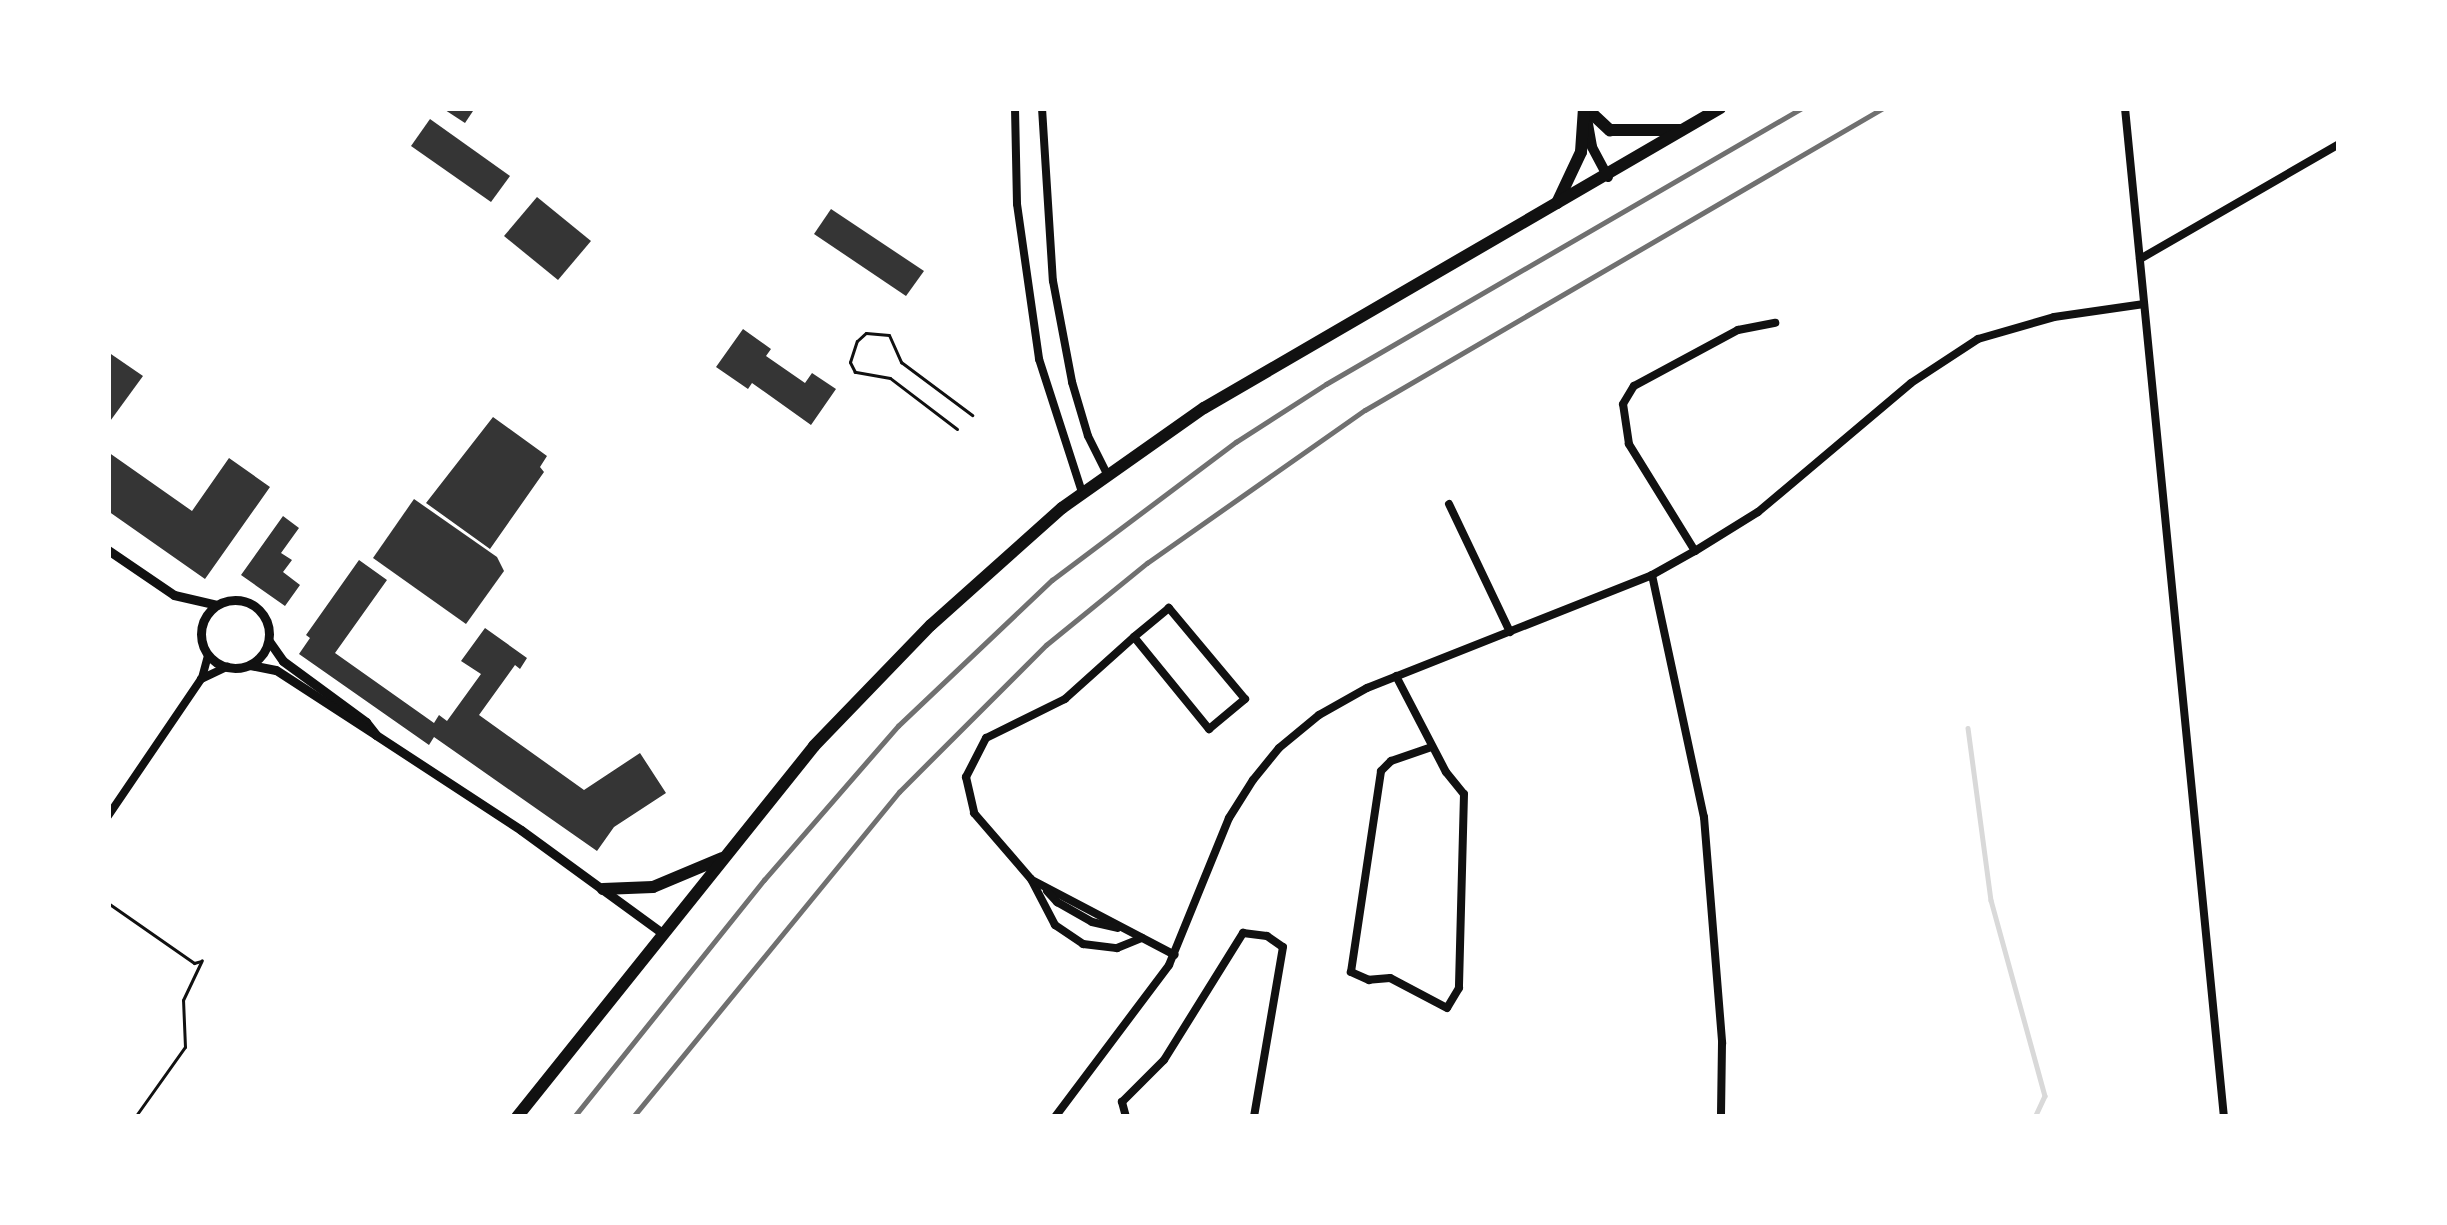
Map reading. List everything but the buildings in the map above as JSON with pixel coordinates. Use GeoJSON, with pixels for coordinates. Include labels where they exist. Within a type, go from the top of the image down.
{"type":"FeatureCollection","features":[{"type":"Feature","properties":{"kind":"highway"},"geometry":{"type":"LineString","coordinates":[[1557,203],[1581,152],[1585,108]]}},
{"type":"Feature","properties":{"kind":"highway"},"geometry":{"type":"LineString","coordinates":[[1585,108],[1610,130],[1682,130]]}},
{"type":"Feature","properties":{"kind":"highway"},"geometry":{"type":"LineString","coordinates":[[517,1117],[662,932],[883,671],[1082,492],[1204,408],[1720,108]]}},
{"type":"Feature","properties":{"kind":"highway"},"geometry":{"type":"LineString","coordinates":[[603,889],[652,887],[723,858]]}},
{"type":"Feature","properties":{"kind":"main road"},"geometry":{"type":"LineString","coordinates":[[1585,108],[1592,147],[1608,177]]}},
{"type":"Feature","properties":{"kind":"street"},"geometry":{"type":"LineString","coordinates":[[1016,108],[1017,204],[1039,358],[1082,492]]}},
{"type":"Feature","properties":{"kind":"street"},"geometry":{"type":"LineString","coordinates":[[1042,108],[1053,281],[1072,382],[1088,436],[1107,474]]}},
{"type":"Feature","properties":{"kind":"street"},"geometry":{"type":"LineString","coordinates":[[2125,108],[2224,1117]]}},
{"type":"Feature","properties":{"kind":"street"},"geometry":{"type":"LineString","coordinates":[[2140,259],[2339,144]]}},
{"type":"Feature","properties":{"kind":"street"},"geometry":{"type":"LineString","coordinates":[[1055,1117],[1174,955],[1229,818],[1253,780],[1279,748],[1319,715],[1396,676],[1652,575],[1695,551],[1758,512],[1911,383],[1978,339],[2032,322],[2144,304]]}},
{"type":"Feature","properties":{"kind":"street"},"geometry":{"type":"LineString","coordinates":[[1695,551],[1629,444],[1623,404],[1634,386],[1738,330],[1775,323]]}},
{"type":"Feature","properties":{"kind":"street"},"geometry":{"type":"LineString","coordinates":[[1449,504],[1510,632]]}},
{"type":"Feature","properties":{"kind":"street"},"geometry":{"type":"LineString","coordinates":[[108,550],[183,598],[218,605],[238,601],[258,609],[283,661],[367,722],[376,735]]}},
{"type":"Feature","properties":{"kind":"street"},"geometry":{"type":"LineString","coordinates":[[1652,575],[1704,817],[1722,1043],[1721,1117]]}},
{"type":"Feature","properties":{"kind":"street"},"geometry":{"type":"LineString","coordinates":[[108,816],[201,679],[208,655],[202,625],[183,598]]}},
{"type":"Feature","properties":{"kind":"street"},"geometry":{"type":"LineString","coordinates":[[202,625],[218,605]]}},
{"type":"Feature","properties":{"kind":"street"},"geometry":{"type":"LineString","coordinates":[[1134,637],[1209,729],[1245,699],[1169,608],[1134,637],[1065,698],[986,739],[966,777],[974,813],[1031,879],[1055,925],[1083,944],[1117,948],[1142,938]]}},
{"type":"Feature","properties":{"kind":"street"},"geometry":{"type":"LineString","coordinates":[[250,665],[269,639]]}},
{"type":"Feature","properties":{"kind":"street"},"geometry":{"type":"LineString","coordinates":[[208,655],[227,668]]}},
{"type":"Feature","properties":{"kind":"street"},"geometry":{"type":"LineString","coordinates":[[201,679],[250,665],[276,670],[662,932]]}},
{"type":"Feature","properties":{"kind":"street"},"geometry":{"type":"LineString","coordinates":[[1396,676],[1432,747],[1464,794],[1459,988],[1448,1008],[1390,977],[1369,980],[1351,972],[1381,771],[1391,761],[1432,747]]}},
{"type":"Feature","properties":{"kind":"street"},"geometry":{"type":"LineString","coordinates":[[1031,879],[1174,955]]}},
{"type":"Feature","properties":{"kind":"street"},"geometry":{"type":"LineString","coordinates":[[1126,1117],[1122,1102],[1164,1060],[1244,933],[1267,936],[1283,946],[1254,1117]]}},
{"type":"Feature","properties":{"kind":"lane"},"geometry":{"type":"LineString","coordinates":[[958,429],[890,378],[855,372],[850,362],[857,341],[866,333],[889,335],[901,362],[972,415]]}},
{"type":"Feature","properties":{"kind":"lane"},"geometry":{"type":"LineString","coordinates":[[108,903],[194,963],[202,960],[182,1000],[185,1047],[135,1117]]}},
{"type":"Feature","properties":{"kind":"waterway"},"geometry":{"type":"LineString","coordinates":[[1968,728],[1991,900],[2045,1096],[2035,1117]]}},
{"type":"Feature","properties":{"kind":"railway"},"geometry":{"type":"LineString","coordinates":[[574,1117],[764,880],[898,726],[1052,580],[1236,442],[1326,384],[1802,108]]}},
{"type":"Feature","properties":{"kind":"railway"},"geometry":{"type":"LineString","coordinates":[[633,1117],[899,792],[1046,645],[1147,563],[1365,410],[1883,108]]}}]}
